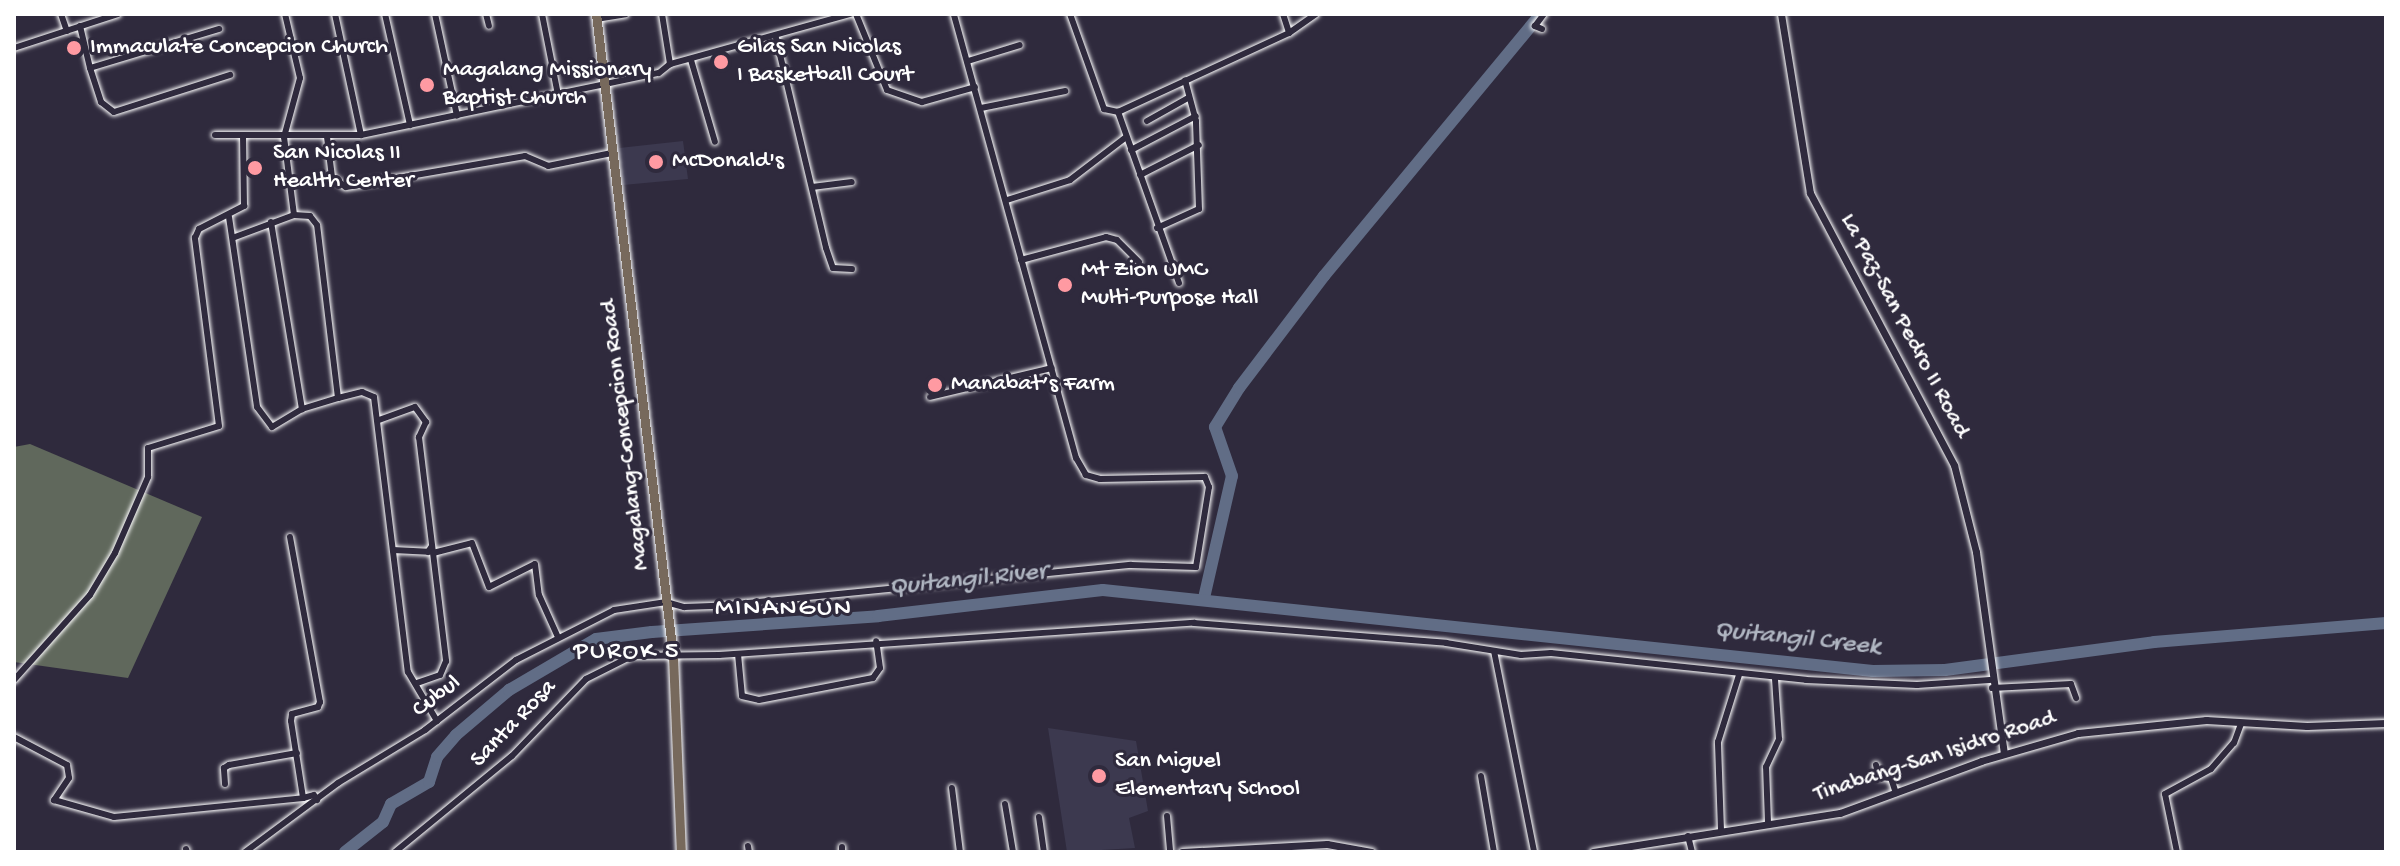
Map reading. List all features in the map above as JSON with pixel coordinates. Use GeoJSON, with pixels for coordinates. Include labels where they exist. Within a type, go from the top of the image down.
{"type":"FeatureCollection","features":[{"type":"Feature","properties":{"kind":"main road","name":"Magalang-Concepcion Road"},"geometry":{"type":"LineString","coordinates":[[596,17],[673,656],[681,852]]}},
{"type":"Feature","properties":{"kind":"street"},"geometry":{"type":"LineString","coordinates":[[61,14],[67,31]]}},
{"type":"Feature","properties":{"kind":"street"},"geometry":{"type":"LineString","coordinates":[[14,48],[118,14]]}},
{"type":"Feature","properties":{"kind":"street"},"geometry":{"type":"LineString","coordinates":[[285,14],[300,78],[284,137],[294,215]]}},
{"type":"Feature","properties":{"kind":"street"},"geometry":{"type":"LineString","coordinates":[[335,14],[361,135]]}},
{"type":"Feature","properties":{"kind":"street"},"geometry":{"type":"LineString","coordinates":[[385,14],[410,125]]}},
{"type":"Feature","properties":{"kind":"street"},"geometry":{"type":"LineString","coordinates":[[435,14],[457,116]]}},
{"type":"Feature","properties":{"kind":"street"},"geometry":{"type":"LineString","coordinates":[[486,14],[489,26]]}},
{"type":"Feature","properties":{"kind":"street"},"geometry":{"type":"LineString","coordinates":[[542,14],[558,95]]}},
{"type":"Feature","properties":{"kind":"street"},"geometry":{"type":"LineString","coordinates":[[596,17],[626,14]]}},
{"type":"Feature","properties":{"kind":"street"},"geometry":{"type":"LineString","coordinates":[[662,14],[670,64]]}},
{"type":"Feature","properties":{"kind":"street"},"geometry":{"type":"LineString","coordinates":[[815,14],[818,26]]}},
{"type":"Feature","properties":{"kind":"street"},"geometry":{"type":"LineString","coordinates":[[215,135],[361,135],[659,73],[670,64],[776,38],[853,14],[887,90],[922,102],[975,87]]}},
{"type":"Feature","properties":{"kind":"street"},"geometry":{"type":"LineString","coordinates":[[667,605],[718,606],[925,588],[1131,565],[1189,570],[1201,561],[1209,487],[1205,477],[1100,479],[1086,475],[1076,458],[954,14]]}},
{"type":"Feature","properties":{"kind":"street"},"geometry":{"type":"LineString","coordinates":[[1070,14],[1104,109],[1118,112],[1289,33],[1316,14]]}},
{"type":"Feature","properties":{"kind":"street"},"geometry":{"type":"LineString","coordinates":[[1283,14],[1289,33]]}},
{"type":"Feature","properties":{"kind":"street"},"geometry":{"type":"LineString","coordinates":[[1542,29],[1535,26],[1544,14]]}},
{"type":"Feature","properties":{"kind":"street","name":"La Paz-San Pedro II Road"},"geometry":{"type":"LineString","coordinates":[[1781,14],[1810,193],[1947,445],[1976,552],[1987,653],[2004,753]]}},
{"type":"Feature","properties":{"kind":"street"},"geometry":{"type":"LineString","coordinates":[[80,26],[101,102],[114,112],[230,75]]}},
{"type":"Feature","properties":{"kind":"street"},"geometry":{"type":"LineString","coordinates":[[90,68],[219,29]]}},
{"type":"Feature","properties":{"kind":"street"},"geometry":{"type":"LineString","coordinates":[[776,38],[832,267],[852,269]]}},
{"type":"Feature","properties":{"kind":"street"},"geometry":{"type":"LineString","coordinates":[[968,61],[1020,45]]}},
{"type":"Feature","properties":{"kind":"street"},"geometry":{"type":"LineString","coordinates":[[691,60],[715,142]]}},
{"type":"Feature","properties":{"kind":"street"},"geometry":{"type":"LineString","coordinates":[[1157,228],[1199,209],[1196,116],[1185,80]]}},
{"type":"Feature","properties":{"kind":"street"},"geometry":{"type":"LineString","coordinates":[[981,108],[1065,91]]}},
{"type":"Feature","properties":{"kind":"street"},"geometry":{"type":"LineString","coordinates":[[1147,121],[1188,98]]}},
{"type":"Feature","properties":{"kind":"street"},"geometry":{"type":"LineString","coordinates":[[1118,112],[1179,283]]}},
{"type":"Feature","properties":{"kind":"street"},"geometry":{"type":"LineString","coordinates":[[1131,150],[1196,116]]}},
{"type":"Feature","properties":{"kind":"street"},"geometry":{"type":"LineString","coordinates":[[14,680],[90,595],[115,553],[148,477],[148,448],[219,426],[195,238],[199,229],[240,211],[247,197],[243,135]]}},
{"type":"Feature","properties":{"kind":"street"},"geometry":{"type":"LineString","coordinates":[[327,137],[332,177],[346,187],[525,156],[548,166],[612,153]]}},
{"type":"Feature","properties":{"kind":"street"},"geometry":{"type":"LineString","coordinates":[[1007,200],[1070,180],[1126,137]]}},
{"type":"Feature","properties":{"kind":"street"},"geometry":{"type":"LineString","coordinates":[[1140,175],[1199,145]]}},
{"type":"Feature","properties":{"kind":"street"},"geometry":{"type":"LineString","coordinates":[[812,187],[852,182]]}},
{"type":"Feature","properties":{"kind":"street"},"geometry":{"type":"LineString","coordinates":[[235,237],[294,215],[310,216],[317,225],[338,398]]}},
{"type":"Feature","properties":{"kind":"street"},"geometry":{"type":"LineString","coordinates":[[229,217],[235,237],[257,407],[272,427],[302,409],[338,398],[372,394],[379,420],[407,665],[437,721]]}},
{"type":"Feature","properties":{"kind":"street"},"geometry":{"type":"LineString","coordinates":[[271,222],[302,409]]}},
{"type":"Feature","properties":{"kind":"street"},"geometry":{"type":"LineString","coordinates":[[1021,260],[1106,237],[1117,240],[1139,262]]}},
{"type":"Feature","properties":{"kind":"street"},"geometry":{"type":"LineString","coordinates":[[930,397],[1052,368]]}},
{"type":"Feature","properties":{"kind":"street"},"geometry":{"type":"LineString","coordinates":[[379,420],[411,407],[423,413],[426,422],[419,437],[446,661],[440,675],[417,683]]}},
{"type":"Feature","properties":{"kind":"street"},"geometry":{"type":"LineString","coordinates":[[290,537],[320,702],[318,707],[292,714],[303,798]]}},
{"type":"Feature","properties":{"kind":"street"},"geometry":{"type":"LineString","coordinates":[[393,549],[397,554],[428,552],[472,543],[489,587],[535,564],[539,595],[557,635]]}},
{"type":"Feature","properties":{"kind":"street","name":"Cubul"},"geometry":{"type":"LineString","coordinates":[[245,852],[557,635],[614,610],[667,605]]}},
{"type":"Feature","properties":{"kind":"street","name":"Santa Rosa"},"geometry":{"type":"LineString","coordinates":[[395,852],[500,767],[586,679],[632,656],[738,654],[876,641],[1185,623],[1446,643],[1494,651],[1775,678],[1917,685],[1991,681],[2071,684],[2076,698]]}},
{"type":"Feature","properties":{"kind":"street"},"geometry":{"type":"LineString","coordinates":[[738,654],[742,696],[759,700],[873,678],[880,668],[876,641]]}},
{"type":"Feature","properties":{"kind":"street"},"geometry":{"type":"LineString","coordinates":[[1494,651],[1534,852]]}},
{"type":"Feature","properties":{"kind":"street"},"geometry":{"type":"LineString","coordinates":[[1721,830],[1718,742],[1739,675]]}},
{"type":"Feature","properties":{"kind":"street"},"geometry":{"type":"LineString","coordinates":[[1768,823],[1766,767],[1779,739],[1775,678]]}},
{"type":"Feature","properties":{"kind":"street","name":"Tinabang-San Isidro Road"},"geometry":{"type":"LineString","coordinates":[[1593,852],[1840,813],[2004,753],[2092,731],[2196,720],[2241,724],[2386,723]]}},
{"type":"Feature","properties":{"kind":"street"},"geometry":{"type":"LineString","coordinates":[[2177,852],[2165,794],[2211,769],[2234,743],[2241,724]]}},
{"type":"Feature","properties":{"kind":"street"},"geometry":{"type":"LineString","coordinates":[[14,737],[67,765],[69,778],[54,800],[114,817],[314,795],[317,800]]}},
{"type":"Feature","properties":{"kind":"street"},"geometry":{"type":"LineString","coordinates":[[225,784],[224,768],[229,765],[297,753]]}},
{"type":"Feature","properties":{"kind":"street"},"geometry":{"type":"LineString","coordinates":[[1876,765],[1879,777],[1891,778],[1896,793]]}},
{"type":"Feature","properties":{"kind":"street"},"geometry":{"type":"LineString","coordinates":[[1481,776],[1494,852]]}},
{"type":"Feature","properties":{"kind":"street"},"geometry":{"type":"LineString","coordinates":[[952,788],[960,852]]}},
{"type":"Feature","properties":{"kind":"street"},"geometry":{"type":"LineString","coordinates":[[1005,804],[1013,852]]}},
{"type":"Feature","properties":{"kind":"street"},"geometry":{"type":"LineString","coordinates":[[1167,816],[1170,852]]}},
{"type":"Feature","properties":{"kind":"street"},"geometry":{"type":"LineString","coordinates":[[1039,817],[1044,852]]}},
{"type":"Feature","properties":{"kind":"street"},"geometry":{"type":"LineString","coordinates":[[1688,836],[1692,852]]}},
{"type":"Feature","properties":{"kind":"street"},"geometry":{"type":"LineString","coordinates":[[1182,852],[1371,852]]}},
{"type":"Feature","properties":{"kind":"shaded area"},"geometry":{"type":"Polygon","coordinates":[[[683,141],[688,179],[623,185],[619,148],[683,141]]]}},
{"type":"Feature","properties":{"kind":"shaded area"},"geometry":{"type":"Polygon","coordinates":[[[30,444],[202,517],[128,678],[14,662],[14,447],[30,444]]]}},
{"type":"Feature","properties":{"kind":"shaded area","name":"San Miguel Elementary School"},"geometry":{"type":"Polygon","coordinates":[[[1048,728],[1136,741],[1148,811],[1129,818],[1135,848],[1067,852],[1048,728]]]}},
{"type":"Feature","properties":{"kind":"waterway"},"geometry":{"type":"LineString","coordinates":[[1204,598],[1232,476],[1215,427],[1239,388],[1324,276],[1541,14]]}},
{"type":"Feature","properties":{"kind":"waterway","name":"Quitangil Creek"},"geometry":{"type":"LineString","coordinates":[[345,852],[383,822],[391,804],[429,782],[437,757],[456,735],[509,690],[596,639],[652,632],[878,616],[1103,590],[1873,671],[1945,670],[2154,642],[2386,623]]}},
{"type":"Feature","properties":{"kind":"place","name":"Immaculate Concepcion Church"},"geometry":{"type":"Point","coordinates":[74,48]}},
{"type":"Feature","properties":{"kind":"place","name":"Gilas San Nicolas I Basketball Court"},"geometry":{"type":"Point","coordinates":[721,62]}},
{"type":"Feature","properties":{"kind":"place","name":"Magalang Missionary Baptist Church"},"geometry":{"type":"Point","coordinates":[427,85]}},
{"type":"Feature","properties":{"kind":"place","name":"McDonald's"},"geometry":{"type":"Point","coordinates":[656,162]}},
{"type":"Feature","properties":{"kind":"place","name":"San Nicolas II Health Center"},"geometry":{"type":"Point","coordinates":[255,168]}},
{"type":"Feature","properties":{"kind":"place","name":"Mt Zion UMC Multi-Purpose Hall"},"geometry":{"type":"Point","coordinates":[1065,285]}},
{"type":"Feature","properties":{"kind":"place","name":"Manabat’s Farm"},"geometry":{"type":"Point","coordinates":[935,385]}},
{"type":"Feature","properties":{"kind":"place","name":"San Miguel Elementary School"},"geometry":{"type":"Point","coordinates":[1099,776]}},
{"type":"Feature","properties":{"kind":"district","name":"MINANGUN"},"geometry":{"type":"Point","coordinates":[784,610]}},
{"type":"Feature","properties":{"kind":"district","name":"PUROK 5"},"geometry":{"type":"Point","coordinates":[627,653]}},
{"type":"Feature","properties":{"kind":"water label","name":"Quitangil River"},"geometry":{"type":"Point","coordinates":[968,581]}}]}
